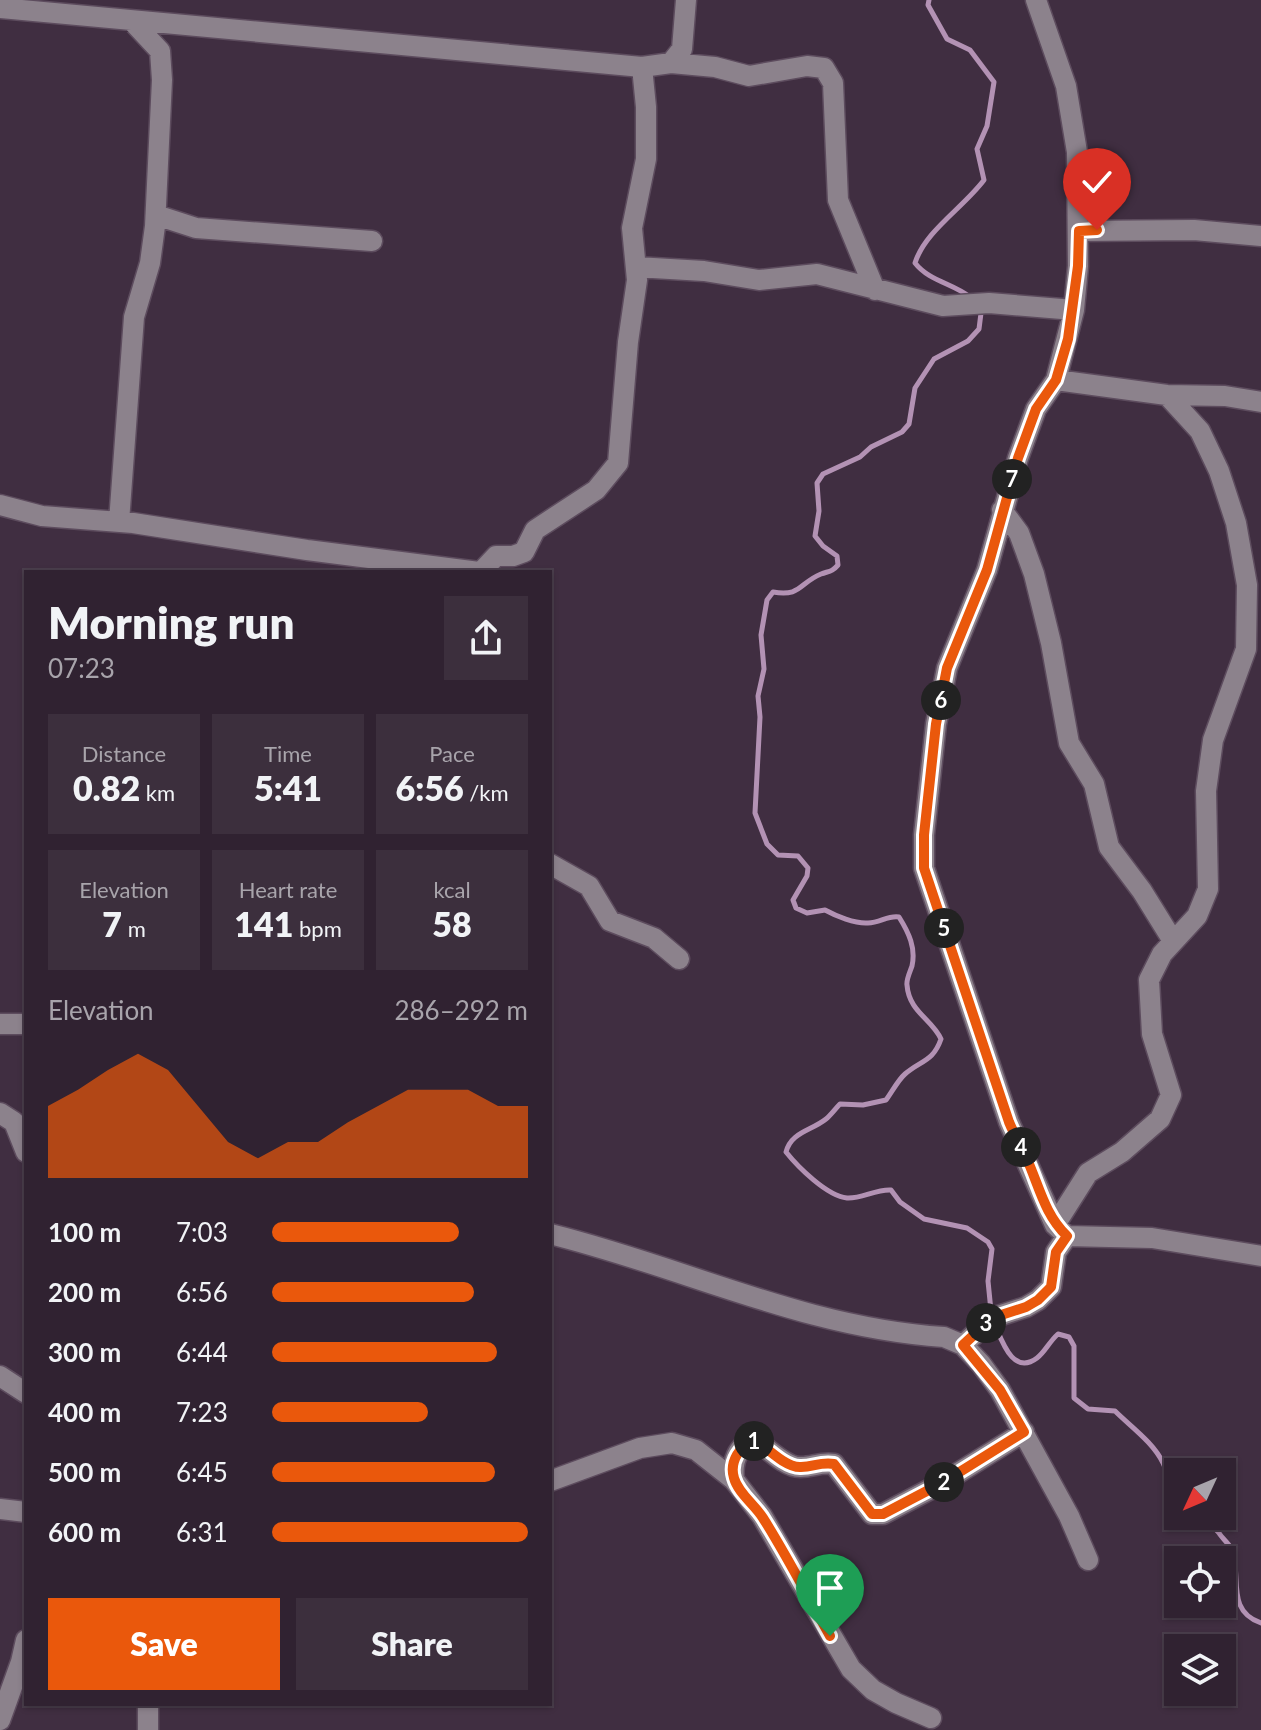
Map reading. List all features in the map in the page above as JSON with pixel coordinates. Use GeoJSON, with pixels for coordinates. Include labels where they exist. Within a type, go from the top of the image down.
{"type":"FeatureCollection","features":[{"type":"Feature","properties":{"kind":"street"},"geometry":{"type":"LineString","coordinates":[[671,63],[682,49],[686,0]]}},
{"type":"Feature","properties":{"kind":"street"},"geometry":{"type":"LineString","coordinates":[[1036,0],[1066,86],[1077,152],[1079,231],[1074,310],[1056,380],[1036,409],[1002,510],[987,570],[947,668],[931,771],[924,868],[1009,1122],[1061,1230]]}},
{"type":"Feature","properties":{"kind":"street"},"geometry":{"type":"LineString","coordinates":[[0,8],[97,9],[132,21],[642,67],[671,63],[715,67],[749,76],[807,66],[824,68],[833,83],[838,200],[875,290]]}},
{"type":"Feature","properties":{"kind":"street"},"geometry":{"type":"LineString","coordinates":[[119,522],[134,317],[150,263],[156,215],[162,80],[160,51],[132,21]]}},
{"type":"Feature","properties":{"kind":"street"},"geometry":{"type":"LineString","coordinates":[[482,570],[496,556],[513,556],[524,552],[535,530],[596,490],[618,463],[628,342],[637,280],[632,228],[646,159],[642,67]]}},
{"type":"Feature","properties":{"kind":"street"},"geometry":{"type":"LineString","coordinates":[[156,215],[196,228],[372,241]]}},
{"type":"Feature","properties":{"kind":"street"},"geometry":{"type":"LineString","coordinates":[[1079,231],[1194,230],[1261,236]]}},
{"type":"Feature","properties":{"kind":"street"},"geometry":{"type":"LineString","coordinates":[[636,267],[704,271],[759,280],[817,274],[943,306],[989,303],[1074,310]]}},
{"type":"Feature","properties":{"kind":"street"},"geometry":{"type":"LineString","coordinates":[[1056,380],[1167,395],[1225,396],[1261,402]]}},
{"type":"Feature","properties":{"kind":"street"},"geometry":{"type":"LineString","coordinates":[[963,1345],[992,1318],[1026,1307],[1051,1287],[1061,1230],[1088,1173],[1122,1152],[1160,1119],[1171,1095],[1152,1034],[1149,980],[1162,954],[1197,916],[1208,889],[1206,791],[1213,740],[1246,649],[1247,585],[1236,523],[1219,471],[1200,431],[1167,395]]}},
{"type":"Feature","properties":{"kind":"street"},"geometry":{"type":"LineString","coordinates":[[0,505],[42,516],[119,522],[464,570]]}},
{"type":"Feature","properties":{"kind":"street"},"geometry":{"type":"LineString","coordinates":[[1002,510],[1019,533],[1034,574],[1051,643],[1069,743],[1094,784],[1109,847],[1142,891],[1173,941]]}},
{"type":"Feature","properties":{"kind":"street"},"geometry":{"type":"LineString","coordinates":[[552,865],[589,886],[610,921],[654,938],[679,959]]}},
{"type":"Feature","properties":{"kind":"street"},"geometry":{"type":"LineString","coordinates":[[0,1024],[24,1024]]}},
{"type":"Feature","properties":{"kind":"street"},"geometry":{"type":"LineString","coordinates":[[0,1113],[14,1122],[24,1147]]}},
{"type":"Feature","properties":{"kind":"street"},"geometry":{"type":"LineString","coordinates":[[1061,1230],[1152,1238],[1261,1256]]}},
{"type":"Feature","properties":{"kind":"street"},"geometry":{"type":"LineString","coordinates":[[552,1235],[818,1317],[944,1337],[963,1345],[1000,1390],[1069,1516],[1088,1560]]}},
{"type":"Feature","properties":{"kind":"street"},"geometry":{"type":"LineString","coordinates":[[0,1376],[24,1392]]}},
{"type":"Feature","properties":{"kind":"street"},"geometry":{"type":"LineString","coordinates":[[734,1480],[733,1464],[739,1451],[756,1440],[792,1466],[802,1467],[818,1462],[834,1464],[872,1514],[883,1514],[942,1483],[1024,1432]]}},
{"type":"Feature","properties":{"kind":"street"},"geometry":{"type":"LineString","coordinates":[[552,1480],[640,1448],[672,1443],[696,1450],[734,1480],[762,1516],[851,1669],[873,1690],[931,1718]]}},
{"type":"Feature","properties":{"kind":"street"},"geometry":{"type":"LineString","coordinates":[[0,1509],[24,1512]]}},
{"type":"Feature","properties":{"kind":"street"},"geometry":{"type":"LineString","coordinates":[[0,1720],[24,1646]]}},
{"type":"Feature","properties":{"kind":"street"},"geometry":{"type":"LineString","coordinates":[[148,1706],[148,1730]]}},
{"type":"Feature","properties":{"kind":"waterway"},"geometry":{"type":"LineString","coordinates":[[929,0],[928,5],[947,39],[970,50],[994,82],[987,126],[977,149],[984,180],[927,240],[915,263],[927,274],[970,297]]}},
{"type":"Feature","properties":{"kind":"waterway"},"geometry":{"type":"LineString","coordinates":[[978,308],[981,313],[979,329],[968,341],[934,359],[915,388],[909,424],[902,432],[823,474],[817,483],[819,511],[815,536],[837,556],[838,565],[795,591],[773,592],[767,600],[761,635],[764,669],[758,696],[760,717],[755,813],[767,844],[778,855],[798,856],[808,868],[807,876],[793,900],[796,908],[807,913],[825,910],[863,923],[899,917],[909,935],[913,953],[907,981],[909,994],[916,1009],[941,1039],[926,1060],[902,1077],[886,1100],[863,1105],[840,1104],[826,1119],[792,1140],[786,1152],[814,1180],[839,1196],[852,1198],[891,1190],[900,1202],[924,1219],[967,1228],[988,1242],[992,1249],[988,1281],[991,1311]]}},
{"type":"Feature","properties":{"kind":"waterway"},"geometry":{"type":"LineString","coordinates":[[995,1325],[1010,1354],[1021,1363],[1037,1358],[1058,1334],[1069,1337],[1074,1346],[1074,1398],[1088,1409],[1115,1411],[1148,1442],[1164,1466]]}},
{"type":"Feature","properties":{"kind":"waterway"},"geometry":{"type":"LineString","coordinates":[[1217,1530],[1230,1546],[1234,1558],[1238,1600],[1242,1609],[1261,1623]]}},
{"type":"Feature","properties":{"kind":"route"},"geometry":{"type":"LineString","coordinates":[[830,1636],[762,1516],[734,1480],[733,1464],[739,1451],[756,1440],[792,1466],[802,1467],[818,1462],[834,1464],[872,1514],[883,1514],[942,1483],[1024,1432],[1000,1390],[963,1345],[992,1318],[1026,1307],[1051,1287],[1056,1252],[1067,1236],[1055,1225],[1041,1199],[1009,1122],[924,868],[924,835],[936,724],[947,668],[987,570],[1018,458],[1036,409],[1056,380],[1074,310],[1079,231],[1097,230]]}}]}
